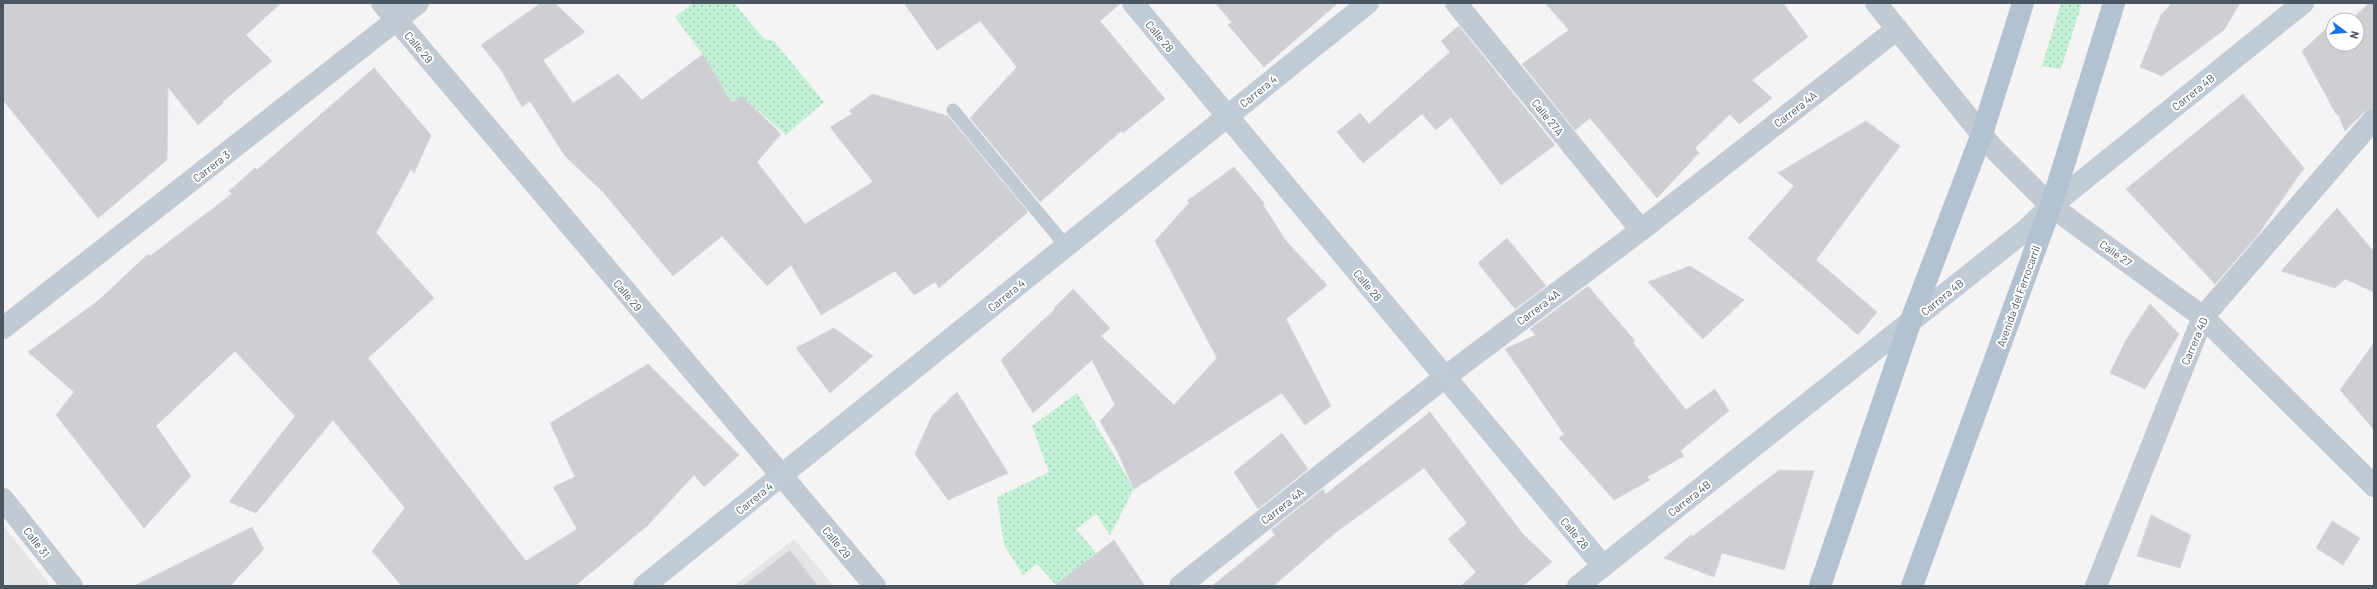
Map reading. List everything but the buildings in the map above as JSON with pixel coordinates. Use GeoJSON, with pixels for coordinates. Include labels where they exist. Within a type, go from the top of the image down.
{"type":"FeatureCollection","features":[{"type":"Feature","properties":{"kind":"main road","name":"Calle 28"},"geometry":{"type":"LineString","coordinates":[[1133,3],[1603,566]]}},
{"type":"Feature","properties":{"kind":"main road","name":"Carrera 4"},"geometry":{"type":"LineString","coordinates":[[644,586],[1368,3]]}},
{"type":"Feature","properties":{"kind":"main road"},"geometry":{"type":"LineString","coordinates":[[1820,586],[1910,323],[1982,134],[2023,3]]}},
{"type":"Feature","properties":{"kind":"main road","name":"Avenida del Ferrocarril"},"geometry":{"type":"LineString","coordinates":[[1912,586],[2051,206],[2114,3]]}},
{"type":"Feature","properties":{"kind":"main road","name":"Carrera 4B"},"geometry":{"type":"LineString","coordinates":[[1578,586],[2027,229],[2051,206],[2303,3]]}},
{"type":"Feature","properties":{"kind":"street","name":"Calle 29"},"geometry":{"type":"LineString","coordinates":[[382,3],[875,586]]}},
{"type":"Feature","properties":{"kind":"street","name":"Carrera 3"},"geometry":{"type":"LineString","coordinates":[[3,328],[418,3]]}},
{"type":"Feature","properties":{"kind":"street","name":"Calle 27A"},"geometry":{"type":"LineString","coordinates":[[1456,3],[1641,230]]}},
{"type":"Feature","properties":{"kind":"street","name":"Calle 27"},"geometry":{"type":"LineString","coordinates":[[1876,3],[1992,148],[2051,206],[2203,317],[2374,486]]}},
{"type":"Feature","properties":{"kind":"street","name":"Carrera 4A"},"geometry":{"type":"LineString","coordinates":[[1180,586],[1444,377],[1641,230],[1897,29]]}},
{"type":"Feature","properties":{"kind":"street","name":"Carrera 4D"},"geometry":{"type":"LineString","coordinates":[[2096,586],[2203,317],[2374,119]]}},
{"type":"Feature","properties":{"kind":"street","name":"Calle 31"},"geometry":{"type":"LineString","coordinates":[[3,499],[72,586]]}},
{"type":"Feature","properties":{"kind":"lane"},"geometry":{"type":"LineString","coordinates":[[953,110],[1066,246]]}},
{"type":"Feature","properties":{"kind":"shaded area"},"geometry":{"type":"Polygon","coordinates":[[[3,525],[51,586],[3,586],[3,525]]]}},
{"type":"Feature","properties":{"kind":"shaded area"},"geometry":{"type":"Polygon","coordinates":[[[794,539],[834,586],[734,586],[794,539]]]}},
{"type":"Feature","properties":{"kind":"green space"},"geometry":{"type":"Polygon","coordinates":[[[693,3],[734,3],[764,39],[774,41],[824,102],[786,135],[742,96],[732,103],[703,55],[675,17],[693,3]]]}},
{"type":"Feature","properties":{"kind":"green space"},"geometry":{"type":"Polygon","coordinates":[[[2061,3],[2082,3],[2061,69],[2042,66],[2061,3]]]}},
{"type":"Feature","properties":{"kind":"green space"},"geometry":{"type":"Polygon","coordinates":[[[1077,393],[1134,489],[1110,535],[1096,514],[1076,529],[1096,553],[1082,565],[1094,584],[1057,586],[1037,564],[1023,575],[1004,545],[997,497],[1049,472],[1032,426],[1077,393]]]}}]}
